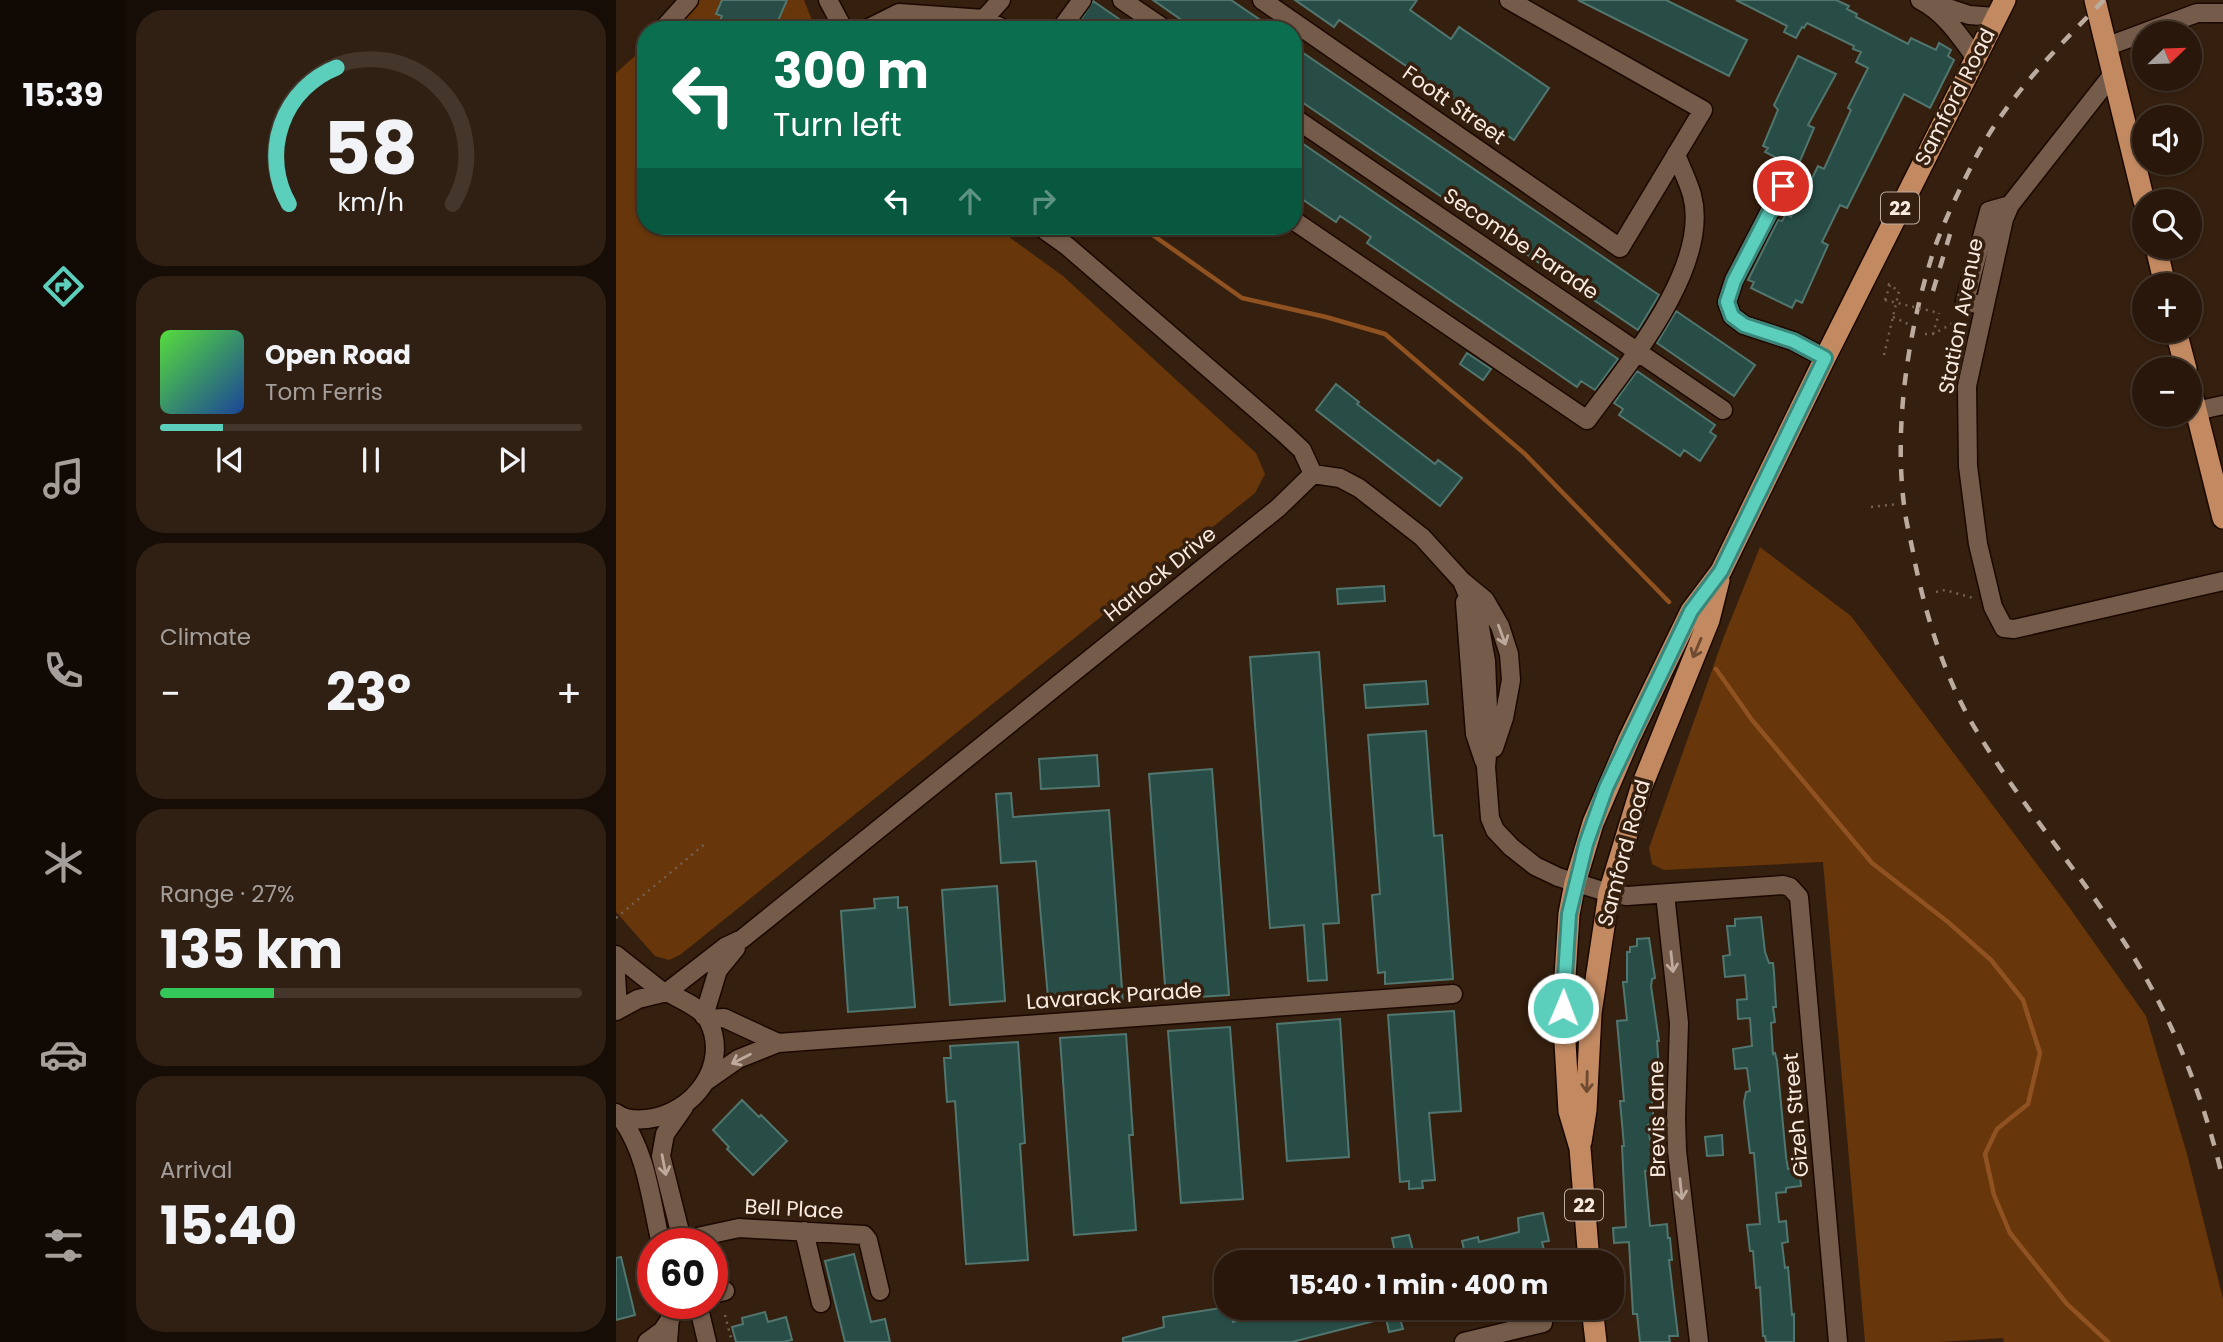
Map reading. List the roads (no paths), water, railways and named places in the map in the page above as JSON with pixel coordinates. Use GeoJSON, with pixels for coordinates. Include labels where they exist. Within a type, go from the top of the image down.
{"type":"FeatureCollection","features":[{"type":"Feature","properties":{"kind":"main road"},"geometry":{"type":"LineString","coordinates":[[2095,0],[2141,189]]}},
{"type":"Feature","properties":{"kind":"main road","name":"Samford Road"},"geometry":{"type":"LineString","coordinates":[[1588,1250],[1580,1148],[1569,1111],[1563,1008],[1566,936],[1575,883],[1593,823],[1629,739],[1691,611],[1721,571],[2000,8]]}},
{"type":"Feature","properties":{"kind":"main road"},"geometry":{"type":"LineString","coordinates":[[2200,427],[2223,518]]}},
{"type":"Feature","properties":{"kind":"main road","name":"Samford Road"},"geometry":{"type":"LineString","coordinates":[[1580,1148],[1586,1110],[1591,1013],[1609,893],[1641,788],[1709,620],[1721,571]]}},
{"type":"Feature","properties":{"kind":"main road"},"geometry":{"type":"LineString","coordinates":[[1593,1320],[1595,1342]]}},
{"type":"Feature","properties":{"kind":"street"},"geometry":{"type":"LineString","coordinates":[[670,21],[689,0]]}},
{"type":"Feature","properties":{"kind":"street"},"geometry":{"type":"LineString","coordinates":[[828,0],[839,21]]}},
{"type":"Feature","properties":{"kind":"street"},"geometry":{"type":"LineString","coordinates":[[984,19],[1001,0]]}},
{"type":"Feature","properties":{"kind":"street"},"geometry":{"type":"LineString","coordinates":[[1067,21],[1082,0]]}},
{"type":"Feature","properties":{"kind":"street"},"geometry":{"type":"LineString","coordinates":[[1122,0],[1153,21]]}},
{"type":"Feature","properties":{"kind":"street","name":"Foott Street"},"geometry":{"type":"LineString","coordinates":[[1262,0],[1292,21]]}},
{"type":"Feature","properties":{"kind":"street"},"geometry":{"type":"LineString","coordinates":[[1302,226],[1587,420],[1637,351],[1675,289],[1686,265],[1694,230],[1693,197],[1676,155],[1703,110],[1509,0]]}},
{"type":"Feature","properties":{"kind":"street"},"geometry":{"type":"LineString","coordinates":[[1927,3],[1969,15],[2000,8]]}},
{"type":"Feature","properties":{"kind":"street"},"geometry":{"type":"LineString","coordinates":[[1927,3],[1954,27],[1975,57]]}},
{"type":"Feature","properties":{"kind":"street"},"geometry":{"type":"LineString","coordinates":[[2108,46],[2197,7],[2223,13]]}},
{"type":"Feature","properties":{"kind":"street"},"geometry":{"type":"LineString","coordinates":[[883,21],[899,13],[988,21]]}},
{"type":"Feature","properties":{"kind":"street","name":"Foott Street"},"geometry":{"type":"LineString","coordinates":[[1302,28],[1620,248],[1676,155]]}},
{"type":"Feature","properties":{"kind":"street","name":"Station Avenue"},"geometry":{"type":"LineString","coordinates":[[2113,74],[2010,205],[2004,219],[1966,386],[1968,466],[1978,544],[1993,607],[2004,628],[2014,629],[2223,581]]}},
{"type":"Feature","properties":{"kind":"street","name":"Secombe Parade"},"geometry":{"type":"LineString","coordinates":[[1302,123],[1723,410]]}},
{"type":"Feature","properties":{"kind":"street"},"geometry":{"type":"LineString","coordinates":[[1783,186],[1734,281],[1727,302],[1732,316],[1744,325],[1793,341],[1825,358]]}},
{"type":"Feature","properties":{"kind":"street"},"geometry":{"type":"LineString","coordinates":[[1052,235],[1286,435],[1302,450],[1313,474],[1340,478],[1359,488],[1422,537],[1462,581],[1485,600],[1500,626],[1509,654],[1510,691],[1497,740],[1486,767]]}},
{"type":"Feature","properties":{"kind":"street"},"geometry":{"type":"LineString","coordinates":[[2202,410],[2223,405]]}},
{"type":"Feature","properties":{"kind":"street","name":"Harlock Drive"},"geometry":{"type":"LineString","coordinates":[[742,939],[1278,508],[1313,474]]}},
{"type":"Feature","properties":{"kind":"street"},"geometry":{"type":"LineString","coordinates":[[1462,581],[1475,734],[1486,767],[1490,818],[1500,837],[1535,866],[1575,883],[1627,896],[1665,894]]}},
{"type":"Feature","properties":{"kind":"street","name":"Gizeh Street"},"geometry":{"type":"LineString","coordinates":[[1665,894],[1783,885],[1790,887],[1799,897],[1838,1342]]}},
{"type":"Feature","properties":{"kind":"street","name":"Brevis Lane"},"geometry":{"type":"LineString","coordinates":[[1665,894],[1678,1023],[1677,1151],[1699,1342]]}},
{"type":"Feature","properties":{"kind":"street"},"geometry":{"type":"LineString","coordinates":[[616,975],[617,1010],[638,999],[666,993],[725,947],[742,939]]}},
{"type":"Feature","properties":{"kind":"street"},"geometry":{"type":"LineString","coordinates":[[708,1080],[713,1060],[713,1041],[706,1017],[718,970],[742,939]]}},
{"type":"Feature","properties":{"kind":"street"},"geometry":{"type":"LineString","coordinates":[[616,955],[666,993],[706,1017],[724,1018],[778,1043]]}},
{"type":"Feature","properties":{"kind":"street","name":"Lavarack Parade"},"geometry":{"type":"LineString","coordinates":[[778,1043],[1453,994]]}},
{"type":"Feature","properties":{"kind":"street"},"geometry":{"type":"LineString","coordinates":[[671,1228],[661,1156],[665,1134],[686,1104],[708,1080],[738,1059],[778,1043]]}},
{"type":"Feature","properties":{"kind":"street"},"geometry":{"type":"LineString","coordinates":[[618,1115],[638,1120],[660,1118],[686,1104]]}},
{"type":"Feature","properties":{"kind":"street"},"geometry":{"type":"LineString","coordinates":[[618,1115],[632,1132],[667,1228]]}},
{"type":"Feature","properties":{"kind":"street","name":"Bell Place"},"geometry":{"type":"LineString","coordinates":[[728,1230],[739,1228],[864,1235],[868,1240],[880,1291]]}},
{"type":"Feature","properties":{"kind":"street"},"geometry":{"type":"LineString","coordinates":[[804,1231],[821,1303]]}},
{"type":"Feature","properties":{"kind":"street"},"geometry":{"type":"LineString","coordinates":[[646,1342],[662,1331],[668,1319]]}},
{"type":"Feature","properties":{"kind":"street"},"geometry":{"type":"LineString","coordinates":[[668,1342],[671,1319]]}},
{"type":"Feature","properties":{"kind":"street"},"geometry":{"type":"LineString","coordinates":[[702,1319],[707,1342]]}},
{"type":"Feature","properties":{"kind":"street"},"geometry":{"type":"LineString","coordinates":[[1464,1342],[1543,1323]]}},
{"type":"Feature","properties":{"kind":"waterway"},"geometry":{"type":"LineString","coordinates":[[1153,235],[1242,298],[1385,334],[1525,454],[1669,602]]}},
{"type":"Feature","properties":{"kind":"waterway"},"geometry":{"type":"LineString","coordinates":[[1716,669],[1752,720],[1872,863],[1948,922],[1991,960],[2023,1000],[2040,1053],[2028,1104],[1997,1129],[1985,1154],[1994,1195],[2010,1233],[2067,1304],[2108,1342]]}},
{"type":"Feature","properties":{"kind":"railway"},"geometry":{"type":"LineString","coordinates":[[2104,0],[2034,75],[2002,115],[1975,159],[1941,232],[1923,285],[1905,379],[1901,443],[1904,505],[1925,605],[1953,686],[1991,754],[2109,920],[2144,975],[2185,1060],[2206,1119],[2223,1180]]}},
{"type":"Feature","properties":{"kind":"railway"},"geometry":{"type":"LineString","coordinates":[[1933,291],[1950,234]]}}]}
